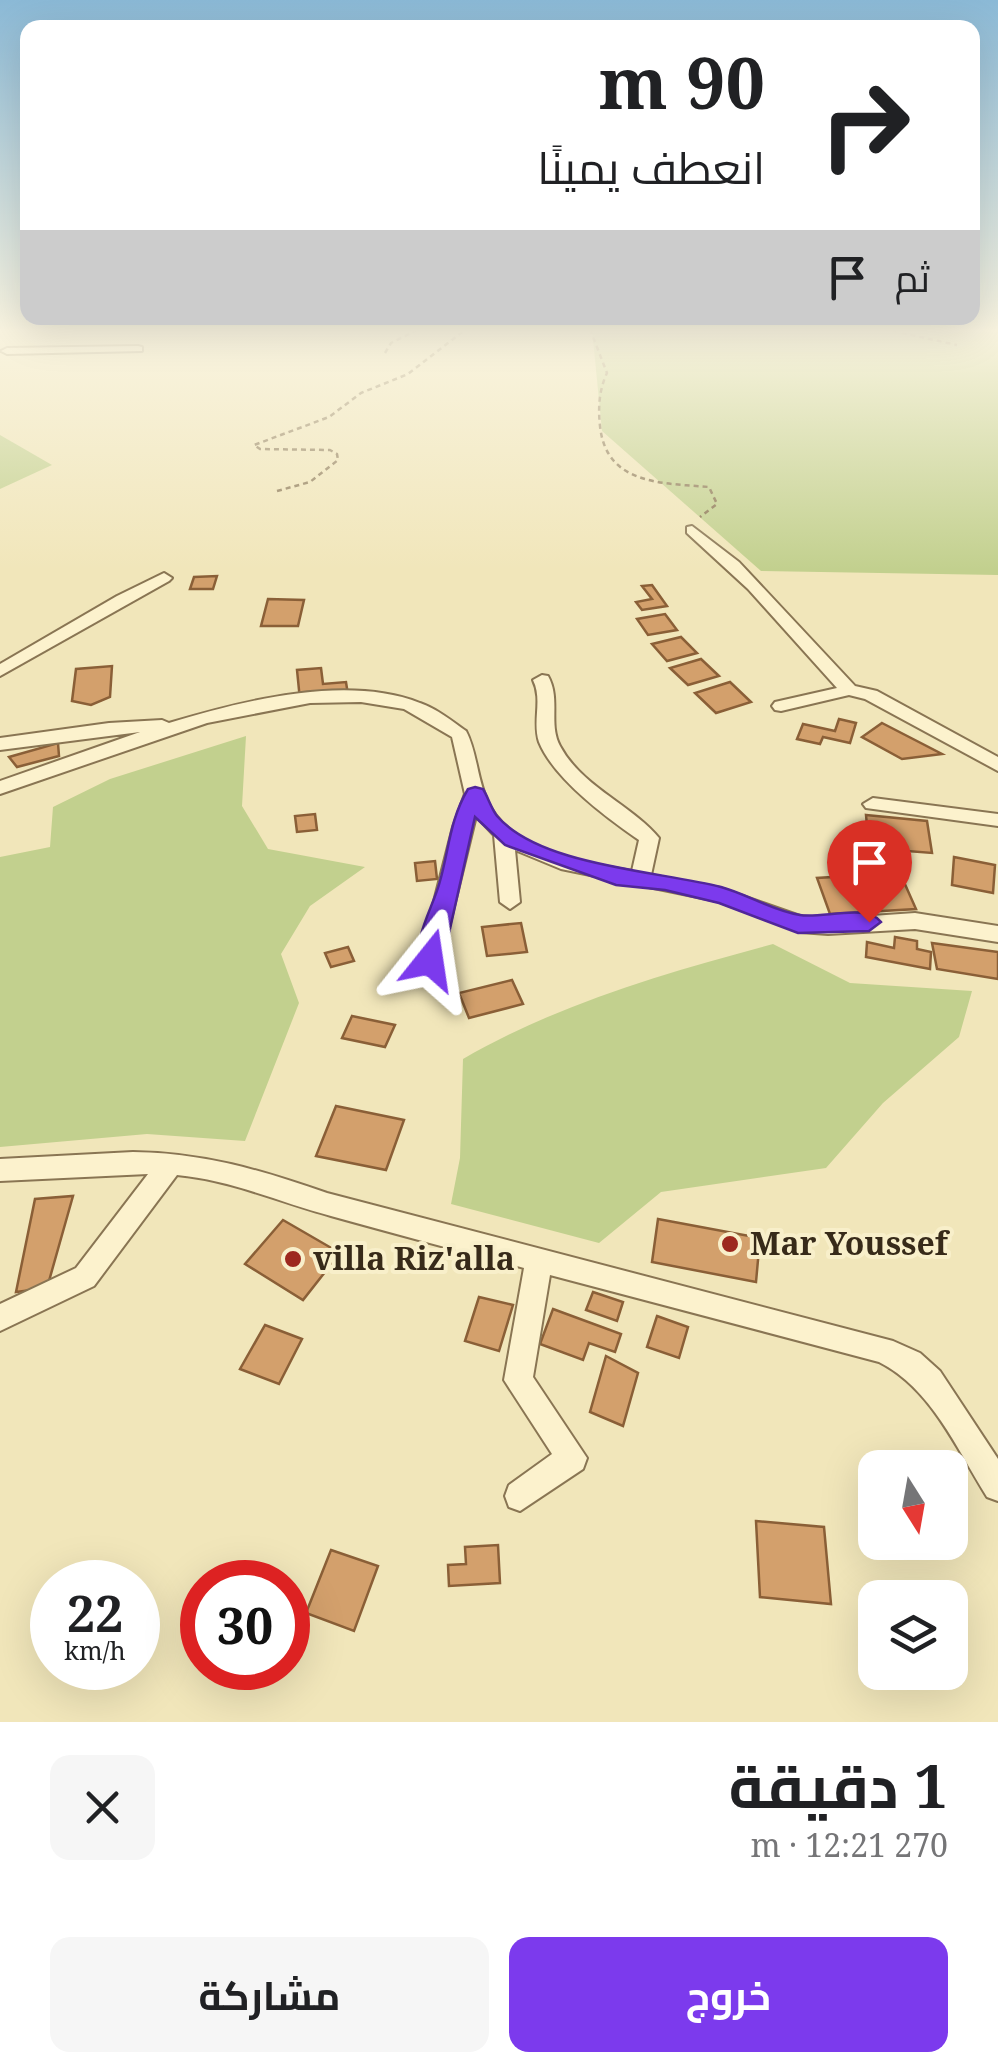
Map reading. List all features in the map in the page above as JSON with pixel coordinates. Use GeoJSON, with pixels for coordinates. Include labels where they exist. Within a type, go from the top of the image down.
{"type":"FeatureCollection","features":[{"type":"Feature","properties":{"kind":"street"},"geometry":{"type":"LineString","coordinates":[[692,530],[729,558],[788,628],[849,690],[897,706],[998,765]]}},
{"type":"Feature","properties":{"kind":"street"},"geometry":{"type":"LineString","coordinates":[[0,672],[83,624],[105,606],[164,578]]}},
{"type":"Feature","properties":{"kind":"street"},"geometry":{"type":"LineString","coordinates":[[542,680],[548,690],[547,738],[556,755],[618,818],[649,838],[640,880]]}},
{"type":"Feature","properties":{"kind":"street"},"geometry":{"type":"LineString","coordinates":[[781,706],[849,690]]}},
{"type":"Feature","properties":{"kind":"street"},"geometry":{"type":"LineString","coordinates":[[0,788],[179,726],[260,705],[370,697],[410,704],[460,735],[475,794],[487,819],[504,833],[562,860],[616,877],[724,896],[798,924],[914,920],[998,934]]}},
{"type":"Feature","properties":{"kind":"street"},"geometry":{"type":"LineString","coordinates":[[0,744],[137,725],[179,726]]}},
{"type":"Feature","properties":{"kind":"street"},"geometry":{"type":"LineString","coordinates":[[430,960],[434,934],[452,881],[462,822],[475,794]]}},
{"type":"Feature","properties":{"kind":"street"},"geometry":{"type":"LineString","coordinates":[[873,804],[998,820]]}},
{"type":"Feature","properties":{"kind":"street"},"geometry":{"type":"LineString","coordinates":[[504,833],[510,902]]}},
{"type":"Feature","properties":{"kind":"street"},"geometry":{"type":"LineString","coordinates":[[0,1170],[53,1164],[170,1164],[243,1176],[327,1204],[834,1334],[910,1363],[930,1381],[998,1486]]}},
{"type":"Feature","properties":{"kind":"street"},"geometry":{"type":"LineString","coordinates":[[0,1318],[85,1277],[170,1164]]}},
{"type":"Feature","properties":{"kind":"street"},"geometry":{"type":"LineString","coordinates":[[520,1496],[572,1458],[518,1380],[539,1258]]}},
{"type":"Feature","properties":{"kind":"path"},"geometry":{"type":"LineString","coordinates":[[277,491],[322,476],[338,460],[337,454],[330,450],[260,449],[254,445],[258,440],[330,417],[340,409]]}},
{"type":"Feature","properties":{"kind":"path"},"geometry":{"type":"LineString","coordinates":[[599,409],[601,448],[614,470],[714,491],[718,504],[686,525],[692,530]]}},
{"type":"Feature","properties":{"kind":"green space"},"geometry":{"type":"Polygon","coordinates":[[[600,409],[998,409],[998,575],[761,571],[602,431],[600,409]]]}},
{"type":"Feature","properties":{"kind":"green space"},"geometry":{"type":"Polygon","coordinates":[[[0,435],[52,465],[0,489],[0,435]]]}},
{"type":"Feature","properties":{"kind":"green space"},"geometry":{"type":"Polygon","coordinates":[[[246,736],[242,806],[268,849],[365,867],[310,906],[281,954],[299,1003],[245,1141],[147,1134],[0,1147],[0,857],[50,847],[53,807],[110,779],[246,736]]]}},
{"type":"Feature","properties":{"kind":"green space"},"geometry":{"type":"Polygon","coordinates":[[[773,944],[850,983],[972,991],[959,1037],[883,1103],[826,1168],[661,1192],[599,1243],[451,1204],[460,1158],[463,1059],[575,1006],[653,978],[773,944]]]}},
{"type":"Feature","properties":{"kind":"building"},"geometry":{"type":"Polygon","coordinates":[[[217,576],[213,589],[190,589],[194,577],[217,576]]]}},
{"type":"Feature","properties":{"kind":"building"},"geometry":{"type":"Polygon","coordinates":[[[652,585],[667,606],[642,610],[636,602],[652,599],[642,586],[652,585]]]}},
{"type":"Feature","properties":{"kind":"building"},"geometry":{"type":"Polygon","coordinates":[[[268,599],[304,600],[298,626],[261,626],[268,599]]]}},
{"type":"Feature","properties":{"kind":"building"},"geometry":{"type":"Polygon","coordinates":[[[665,614],[677,630],[648,635],[637,619],[665,614]]]}},
{"type":"Feature","properties":{"kind":"building"},"geometry":{"type":"Polygon","coordinates":[[[681,637],[697,653],[667,661],[652,644],[681,637]]]}},
{"type":"Feature","properties":{"kind":"building"},"geometry":{"type":"Polygon","coordinates":[[[701,659],[719,676],[688,685],[670,668],[701,659]]]}},
{"type":"Feature","properties":{"kind":"building"},"geometry":{"type":"Polygon","coordinates":[[[112,666],[110,697],[91,705],[72,701],[76,669],[112,666]]]}},
{"type":"Feature","properties":{"kind":"building"},"geometry":{"type":"Polygon","coordinates":[[[321,668],[323,684],[346,682],[348,695],[300,700],[297,670],[321,668]]]}},
{"type":"Feature","properties":{"kind":"building"},"geometry":{"type":"Polygon","coordinates":[[[730,682],[751,702],[716,713],[695,693],[730,682]]]}},
{"type":"Feature","properties":{"kind":"building"},"geometry":{"type":"Polygon","coordinates":[[[839,719],[856,723],[850,743],[823,737],[820,744],[797,739],[803,724],[835,731],[839,719]]]}},
{"type":"Feature","properties":{"kind":"building"},"geometry":{"type":"Polygon","coordinates":[[[882,723],[942,754],[902,759],[862,737],[882,723]]]}},
{"type":"Feature","properties":{"kind":"building"},"geometry":{"type":"Polygon","coordinates":[[[58,743],[59,756],[17,767],[9,757],[58,743]]]}},
{"type":"Feature","properties":{"kind":"building"},"geometry":{"type":"Polygon","coordinates":[[[315,814],[317,830],[297,832],[295,816],[315,814]]]}},
{"type":"Feature","properties":{"kind":"building"},"geometry":{"type":"Polygon","coordinates":[[[866,815],[927,821],[932,853],[869,848],[866,815]]]}},
{"type":"Feature","properties":{"kind":"building"},"geometry":{"type":"Polygon","coordinates":[[[954,857],[995,865],[993,893],[952,885],[954,857]]]}},
{"type":"Feature","properties":{"kind":"building"},"geometry":{"type":"Polygon","coordinates":[[[435,861],[437,879],[417,881],[415,863],[435,861]]]}},
{"type":"Feature","properties":{"kind":"building"},"geometry":{"type":"Polygon","coordinates":[[[900,873],[916,909],[830,914],[817,878],[900,873]]]}},
{"type":"Feature","properties":{"kind":"building"},"geometry":{"type":"Polygon","coordinates":[[[521,923],[527,952],[487,956],[482,927],[521,923]]]}},
{"type":"Feature","properties":{"kind":"building"},"geometry":{"type":"Polygon","coordinates":[[[895,937],[917,941],[917,949],[931,952],[930,969],[866,957],[867,942],[894,948],[895,937]]]}},
{"type":"Feature","properties":{"kind":"building"},"geometry":{"type":"Polygon","coordinates":[[[932,943],[998,952],[998,979],[937,969],[932,943]]]}},
{"type":"Feature","properties":{"kind":"building"},"geometry":{"type":"Polygon","coordinates":[[[348,947],[354,961],[331,967],[325,953],[348,947]]]}},
{"type":"Feature","properties":{"kind":"building"},"geometry":{"type":"Polygon","coordinates":[[[512,980],[523,1004],[469,1018],[459,993],[512,980]]]}},
{"type":"Feature","properties":{"kind":"building"},"geometry":{"type":"Polygon","coordinates":[[[352,1016],[395,1025],[385,1047],[342,1038],[352,1016]]]}},
{"type":"Feature","properties":{"kind":"building"},"geometry":{"type":"Polygon","coordinates":[[[336,1106],[404,1120],[386,1170],[316,1156],[336,1106]]]}},
{"type":"Feature","properties":{"kind":"building"},"geometry":{"type":"Polygon","coordinates":[[[73,1196],[47,1288],[16,1292],[35,1199],[73,1196]]]}},
{"type":"Feature","properties":{"kind":"building"},"geometry":{"type":"Polygon","coordinates":[[[658,1219],[760,1238],[756,1282],[652,1262],[658,1219]]]}},
{"type":"Feature","properties":{"kind":"building","name":"villa Riz'alla"},"geometry":{"type":"Polygon","coordinates":[[[283,1220],[340,1253],[303,1300],[245,1264],[283,1220]]]}},
{"type":"Feature","properties":{"kind":"building"},"geometry":{"type":"Polygon","coordinates":[[[593,1292],[623,1302],[617,1321],[586,1310],[593,1292]]]}},
{"type":"Feature","properties":{"kind":"building"},"geometry":{"type":"Polygon","coordinates":[[[479,1297],[513,1305],[499,1351],[465,1341],[479,1297]]]}},
{"type":"Feature","properties":{"kind":"building"},"geometry":{"type":"Polygon","coordinates":[[[553,1309],[621,1334],[615,1352],[589,1343],[583,1360],[540,1344],[553,1309]]]}},
{"type":"Feature","properties":{"kind":"building"},"geometry":{"type":"Polygon","coordinates":[[[657,1316],[688,1327],[679,1358],[647,1347],[657,1316]]]}},
{"type":"Feature","properties":{"kind":"building"},"geometry":{"type":"Polygon","coordinates":[[[265,1325],[302,1339],[279,1384],[240,1369],[265,1325]]]}},
{"type":"Feature","properties":{"kind":"building"},"geometry":{"type":"Polygon","coordinates":[[[606,1356],[638,1373],[623,1426],[590,1412],[606,1356]]]}},
{"type":"Feature","properties":{"kind":"building"},"geometry":{"type":"Polygon","coordinates":[[[756,1521],[824,1527],[831,1604],[760,1597],[756,1521]]]}},
{"type":"Feature","properties":{"kind":"building"},"geometry":{"type":"Polygon","coordinates":[[[498,1545],[500,1583],[449,1586],[448,1565],[466,1564],[465,1547],[498,1545]]]}},
{"type":"Feature","properties":{"kind":"building"},"geometry":{"type":"Polygon","coordinates":[[[331,1550],[378,1566],[354,1631],[310,1614],[310,1603],[331,1550]]]}},
{"type":"Feature","properties":{"kind":"place","name":"Mar Youssef"},"geometry":{"type":"Point","coordinates":[730,1244]}},
{"type":"Feature","properties":{"kind":"place","name":"villa Riz'alla"},"geometry":{"type":"Point","coordinates":[293,1259]}},
{"type":"Feature","properties":{"kind":"route"},"geometry":{"type":"LineString","coordinates":[[430,960],[434,934],[452,881],[462,822],[475,794],[487,819],[512,840],[562,860],[616,877],[665,882],[724,896],[798,924],[869,922]]}}]}
